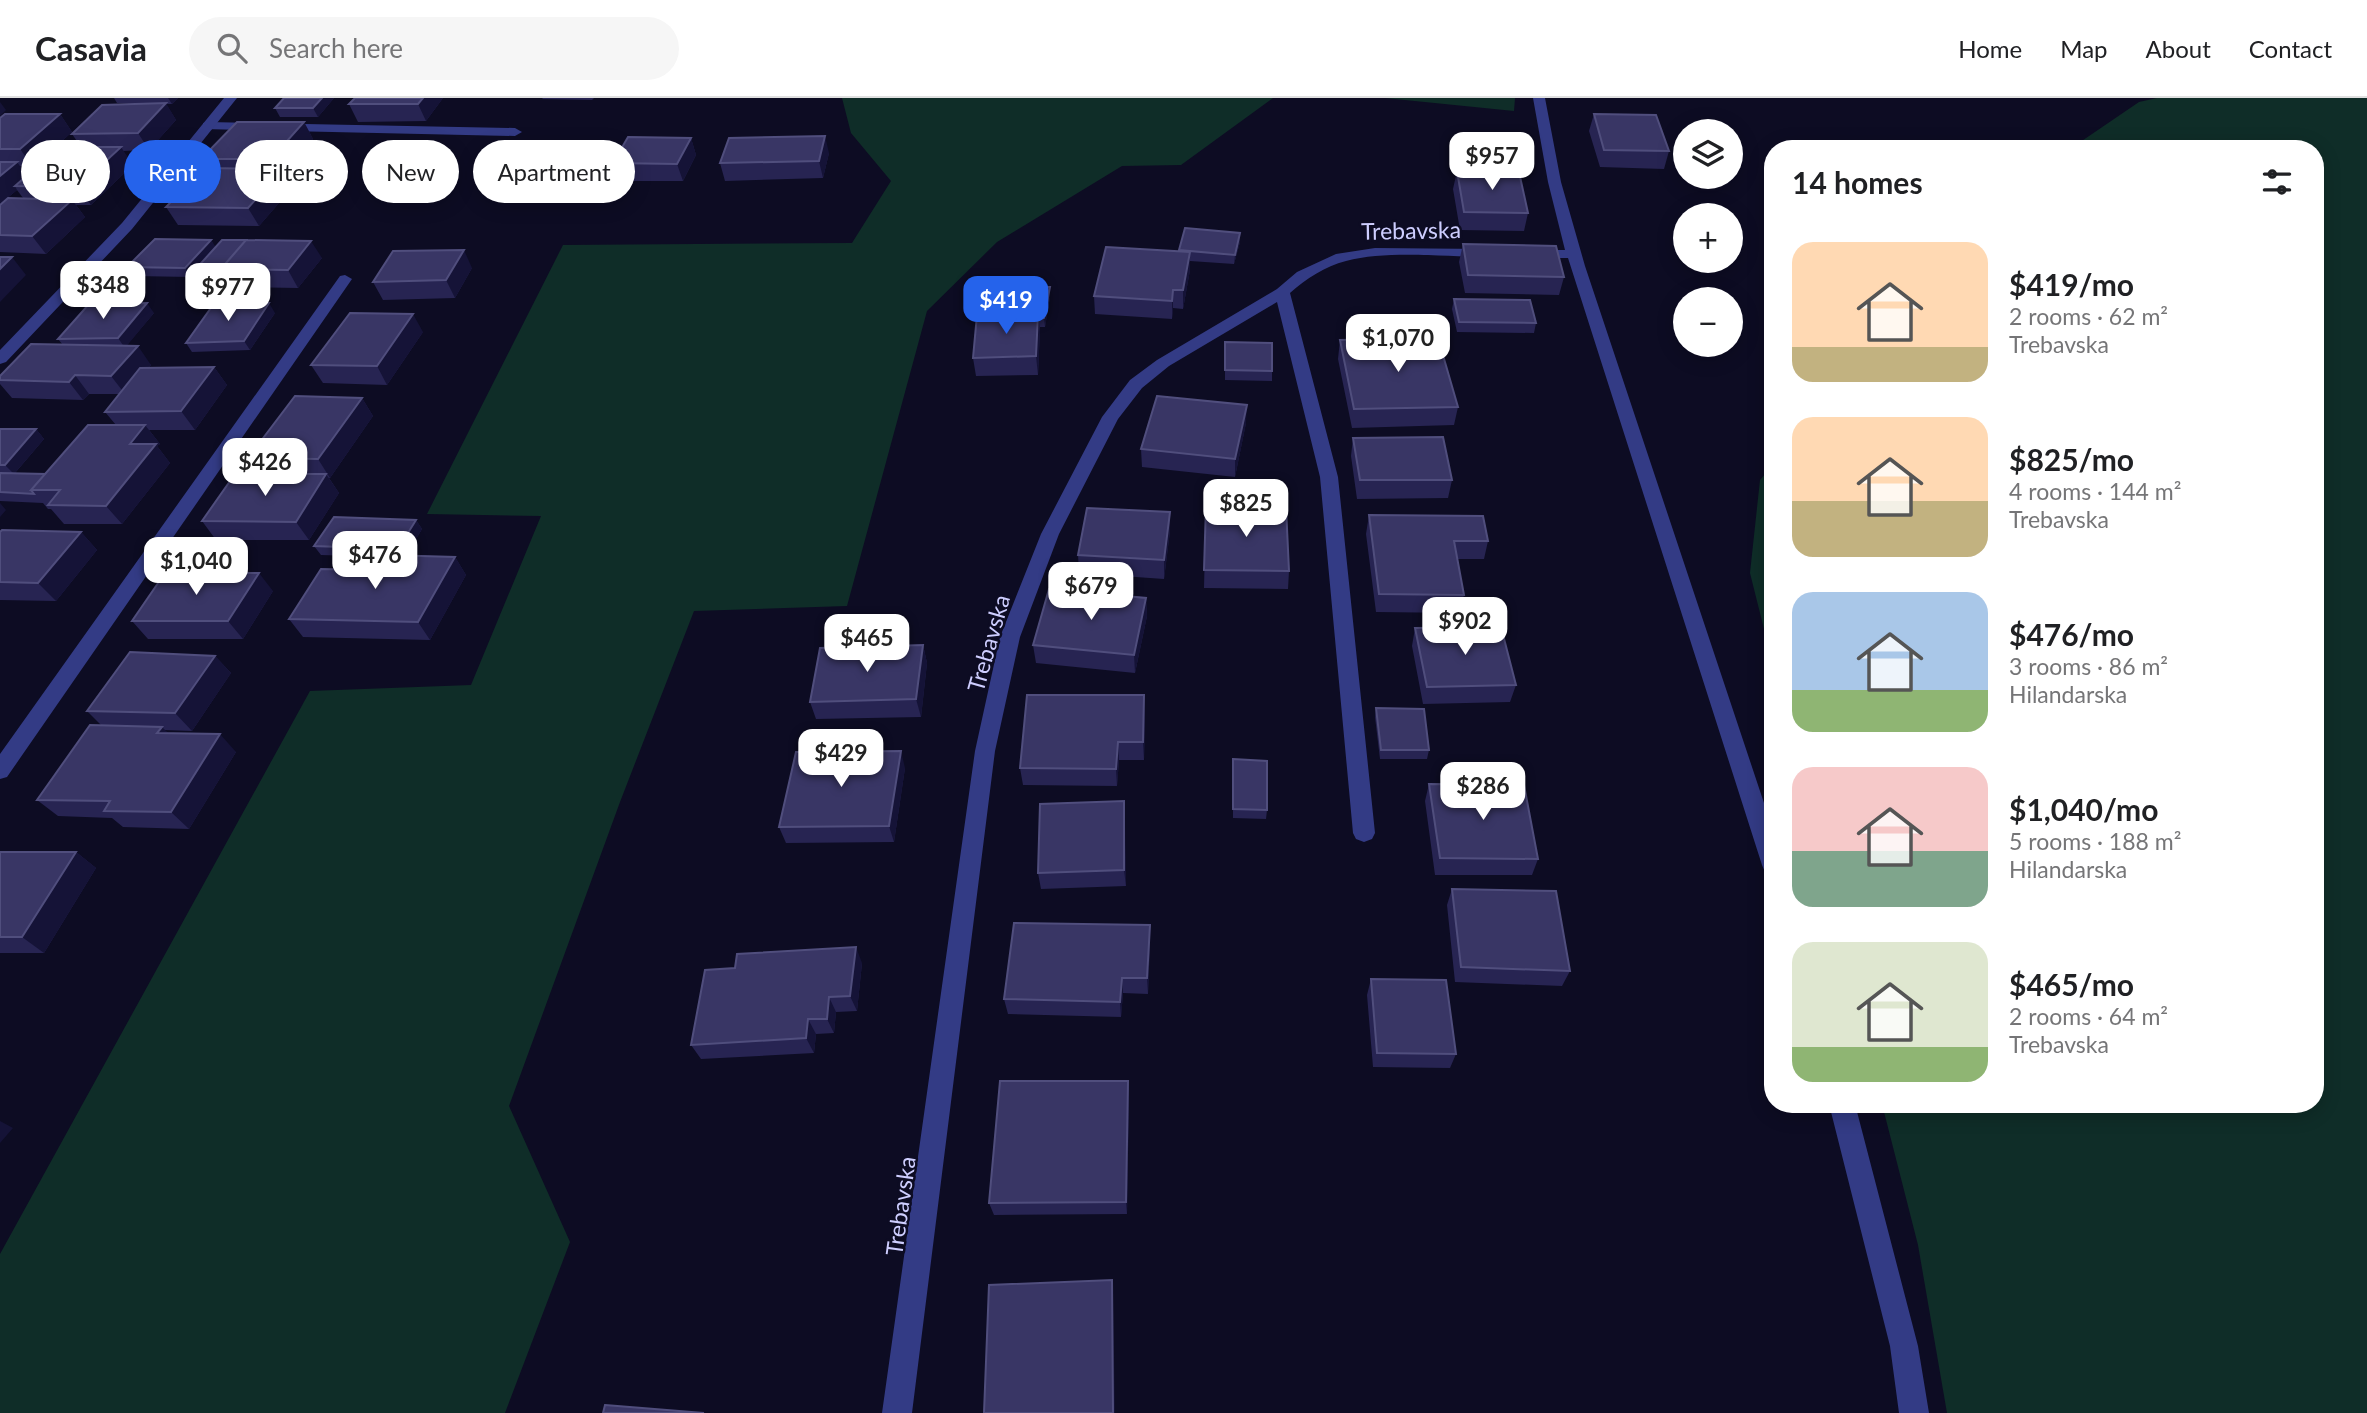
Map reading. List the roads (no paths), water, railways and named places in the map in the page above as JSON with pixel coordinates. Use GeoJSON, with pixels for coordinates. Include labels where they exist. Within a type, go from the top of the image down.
{"type":"FeatureCollection","features":[{"type":"Feature","properties":{"kind":"street"},"geometry":{"type":"LineString","coordinates":[[0,359],[127,226],[231,98]]}},
{"type":"Feature","properties":{"kind":"street"},"geometry":{"type":"LineString","coordinates":[[1539,98],[1545,143],[1575,254],[1764,836]]}},
{"type":"Feature","properties":{"kind":"street"},"geometry":{"type":"LineString","coordinates":[[208,126],[515,132]]}},
{"type":"Feature","properties":{"kind":"street","name":"Trebavska"},"geometry":{"type":"LineString","coordinates":[[897,1413],[985,751],[1010,637],[1050,534],[1110,417],[1136,384],[1163,363],[1282,292],[1302,275],[1341,257],[1364,254],[1575,254]]}},
{"type":"Feature","properties":{"kind":"street"},"geometry":{"type":"LineString","coordinates":[[0,771],[345,279]]}},
{"type":"Feature","properties":{"kind":"street"},"geometry":{"type":"LineString","coordinates":[[1282,292],[1329,477],[1364,833]]}},
{"type":"Feature","properties":{"kind":"street"},"geometry":{"type":"LineString","coordinates":[[1844,1113],[1904,1346],[1914,1413]]}}]}
